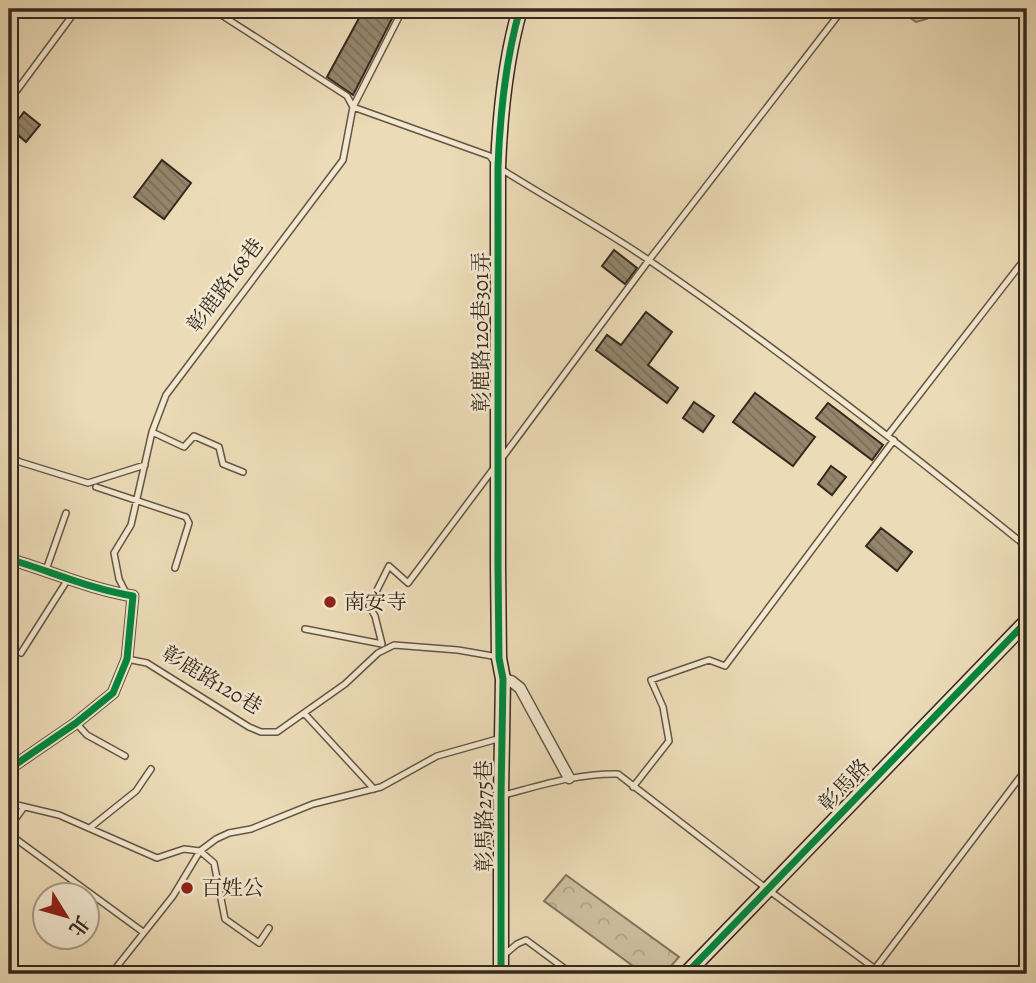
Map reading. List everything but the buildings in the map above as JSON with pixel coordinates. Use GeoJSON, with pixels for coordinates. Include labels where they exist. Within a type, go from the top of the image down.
{"type":"FeatureCollection","features":[{"type":"Feature","properties":{"kind":"street","name":"彰鹿路120巷301弄"},"geometry":{"type":"LineString","coordinates":[[499,658],[498,167],[506,68],[520,9]]}},
{"type":"Feature","properties":{"kind":"street"},"geometry":{"type":"LineString","coordinates":[[9,559],[68,579],[130,595]]}},
{"type":"Feature","properties":{"kind":"street","name":"彰鹿路120巷"},"geometry":{"type":"LineString","coordinates":[[9,769],[76,723],[113,693],[127,659],[130,595]]}},
{"type":"Feature","properties":{"kind":"street","name":"彰馬路"},"geometry":{"type":"LineString","coordinates":[[686,974],[1027,621]]}},
{"type":"Feature","properties":{"kind":"street","name":"彰馬路275巷"},"geometry":{"type":"LineString","coordinates":[[499,658],[503,679],[500,796],[501,968]]}},
{"type":"Feature","properties":{"kind":"street"},"geometry":{"type":"LineString","coordinates":[[503,679],[520,688],[569,778]]}},
{"type":"Feature","properties":{"kind":"lane"},"geometry":{"type":"LineString","coordinates":[[9,101],[78,9]]}},
{"type":"Feature","properties":{"kind":"lane"},"geometry":{"type":"LineString","coordinates":[[212,9],[347,96],[353,107],[490,156],[498,167],[649,260],[888,435],[1027,547]]}},
{"type":"Feature","properties":{"kind":"lane","name":"彰鹿路168巷"},"geometry":{"type":"LineString","coordinates":[[130,595],[119,579],[114,553],[131,524],[152,432],[166,395],[343,160],[353,107],[403,9]]}},
{"type":"Feature","properties":{"kind":"lane"},"geometry":{"type":"LineString","coordinates":[[382,643],[375,616],[369,606],[389,566],[408,583],[649,260],[843,9]]}},
{"type":"Feature","properties":{"kind":"lane"},"geometry":{"type":"LineString","coordinates":[[888,435],[1027,256]]}},
{"type":"Feature","properties":{"kind":"lane"},"geometry":{"type":"LineString","coordinates":[[152,432],[184,447],[194,436],[219,447],[223,464],[243,472]]}},
{"type":"Feature","properties":{"kind":"lane"},"geometry":{"type":"LineString","coordinates":[[633,787],[669,741],[663,706],[651,680],[709,660],[725,666],[894,440]]}},
{"type":"Feature","properties":{"kind":"lane"},"geometry":{"type":"LineString","coordinates":[[9,456],[20,462],[88,483],[145,465]]}},
{"type":"Feature","properties":{"kind":"lane"},"geometry":{"type":"LineString","coordinates":[[96,487],[186,517],[189,523],[175,568]]}},
{"type":"Feature","properties":{"kind":"lane"},"geometry":{"type":"LineString","coordinates":[[46,570],[66,513]]}},
{"type":"Feature","properties":{"kind":"lane"},"geometry":{"type":"LineString","coordinates":[[21,653],[68,579]]}},
{"type":"Feature","properties":{"kind":"lane"},"geometry":{"type":"LineString","coordinates":[[305,629],[391,647],[458,650],[499,658]]}},
{"type":"Feature","properties":{"kind":"lane","name":"彰鹿路120巷"},"geometry":{"type":"LineString","coordinates":[[127,659],[147,663],[249,727],[261,732],[277,732],[345,684],[377,653],[391,647]]}},
{"type":"Feature","properties":{"kind":"lane"},"geometry":{"type":"LineString","coordinates":[[304,713],[374,789]]}},
{"type":"Feature","properties":{"kind":"lane"},"geometry":{"type":"LineString","coordinates":[[76,723],[88,735],[125,757]]}},
{"type":"Feature","properties":{"kind":"lane"},"geometry":{"type":"LineString","coordinates":[[111,974],[173,896],[200,851],[229,832],[251,829],[313,804],[381,787],[437,755],[502,738]]}},
{"type":"Feature","properties":{"kind":"lane"},"geometry":{"type":"LineString","coordinates":[[873,972],[1027,768]]}},
{"type":"Feature","properties":{"kind":"lane"},"geometry":{"type":"LineString","coordinates":[[91,827],[136,791],[151,769]]}},
{"type":"Feature","properties":{"kind":"lane"},"geometry":{"type":"LineString","coordinates":[[500,796],[569,778],[618,774],[873,972],[882,974]]}},
{"type":"Feature","properties":{"kind":"lane"},"geometry":{"type":"LineString","coordinates":[[9,803],[59,815],[157,858],[184,849],[200,851],[214,863],[225,919],[258,943],[269,928]]}},
{"type":"Feature","properties":{"kind":"lane"},"geometry":{"type":"LineString","coordinates":[[9,828],[24,807]]}},
{"type":"Feature","properties":{"kind":"lane"},"geometry":{"type":"LineString","coordinates":[[9,834],[143,932]]}},
{"type":"Feature","properties":{"kind":"lane"},"geometry":{"type":"LineString","coordinates":[[501,968],[517,944],[526,940],[572,974]]}},
{"type":"Feature","properties":{"kind":"green space"},"geometry":{"type":"Polygon","coordinates":[[[898,9],[925,9],[931,13],[927,19],[916,22],[898,9]]]}},
{"type":"Feature","properties":{"kind":"green space"},"geometry":{"type":"Polygon","coordinates":[[[566,875],[679,957],[664,974],[644,974],[544,901],[566,875]]]}},
{"type":"Feature","properties":{"kind":"cycle path"},"geometry":{"type":"LineString","coordinates":[[501,974],[503,679],[499,658],[498,565],[498,167],[504,88],[520,9]]}},
{"type":"Feature","properties":{"kind":"cycle path"},"geometry":{"type":"LineString","coordinates":[[9,559],[133,596],[127,659],[113,693],[76,723],[9,769]]}},
{"type":"Feature","properties":{"kind":"cycle path"},"geometry":{"type":"LineString","coordinates":[[686,974],[1027,621]]}},
{"type":"Feature","properties":{"kind":"place","name":"南安寺"},"geometry":{"type":"Point","coordinates":[330,602]}},
{"type":"Feature","properties":{"kind":"place","name":"百姓公"},"geometry":{"type":"Point","coordinates":[187,888]}}]}
